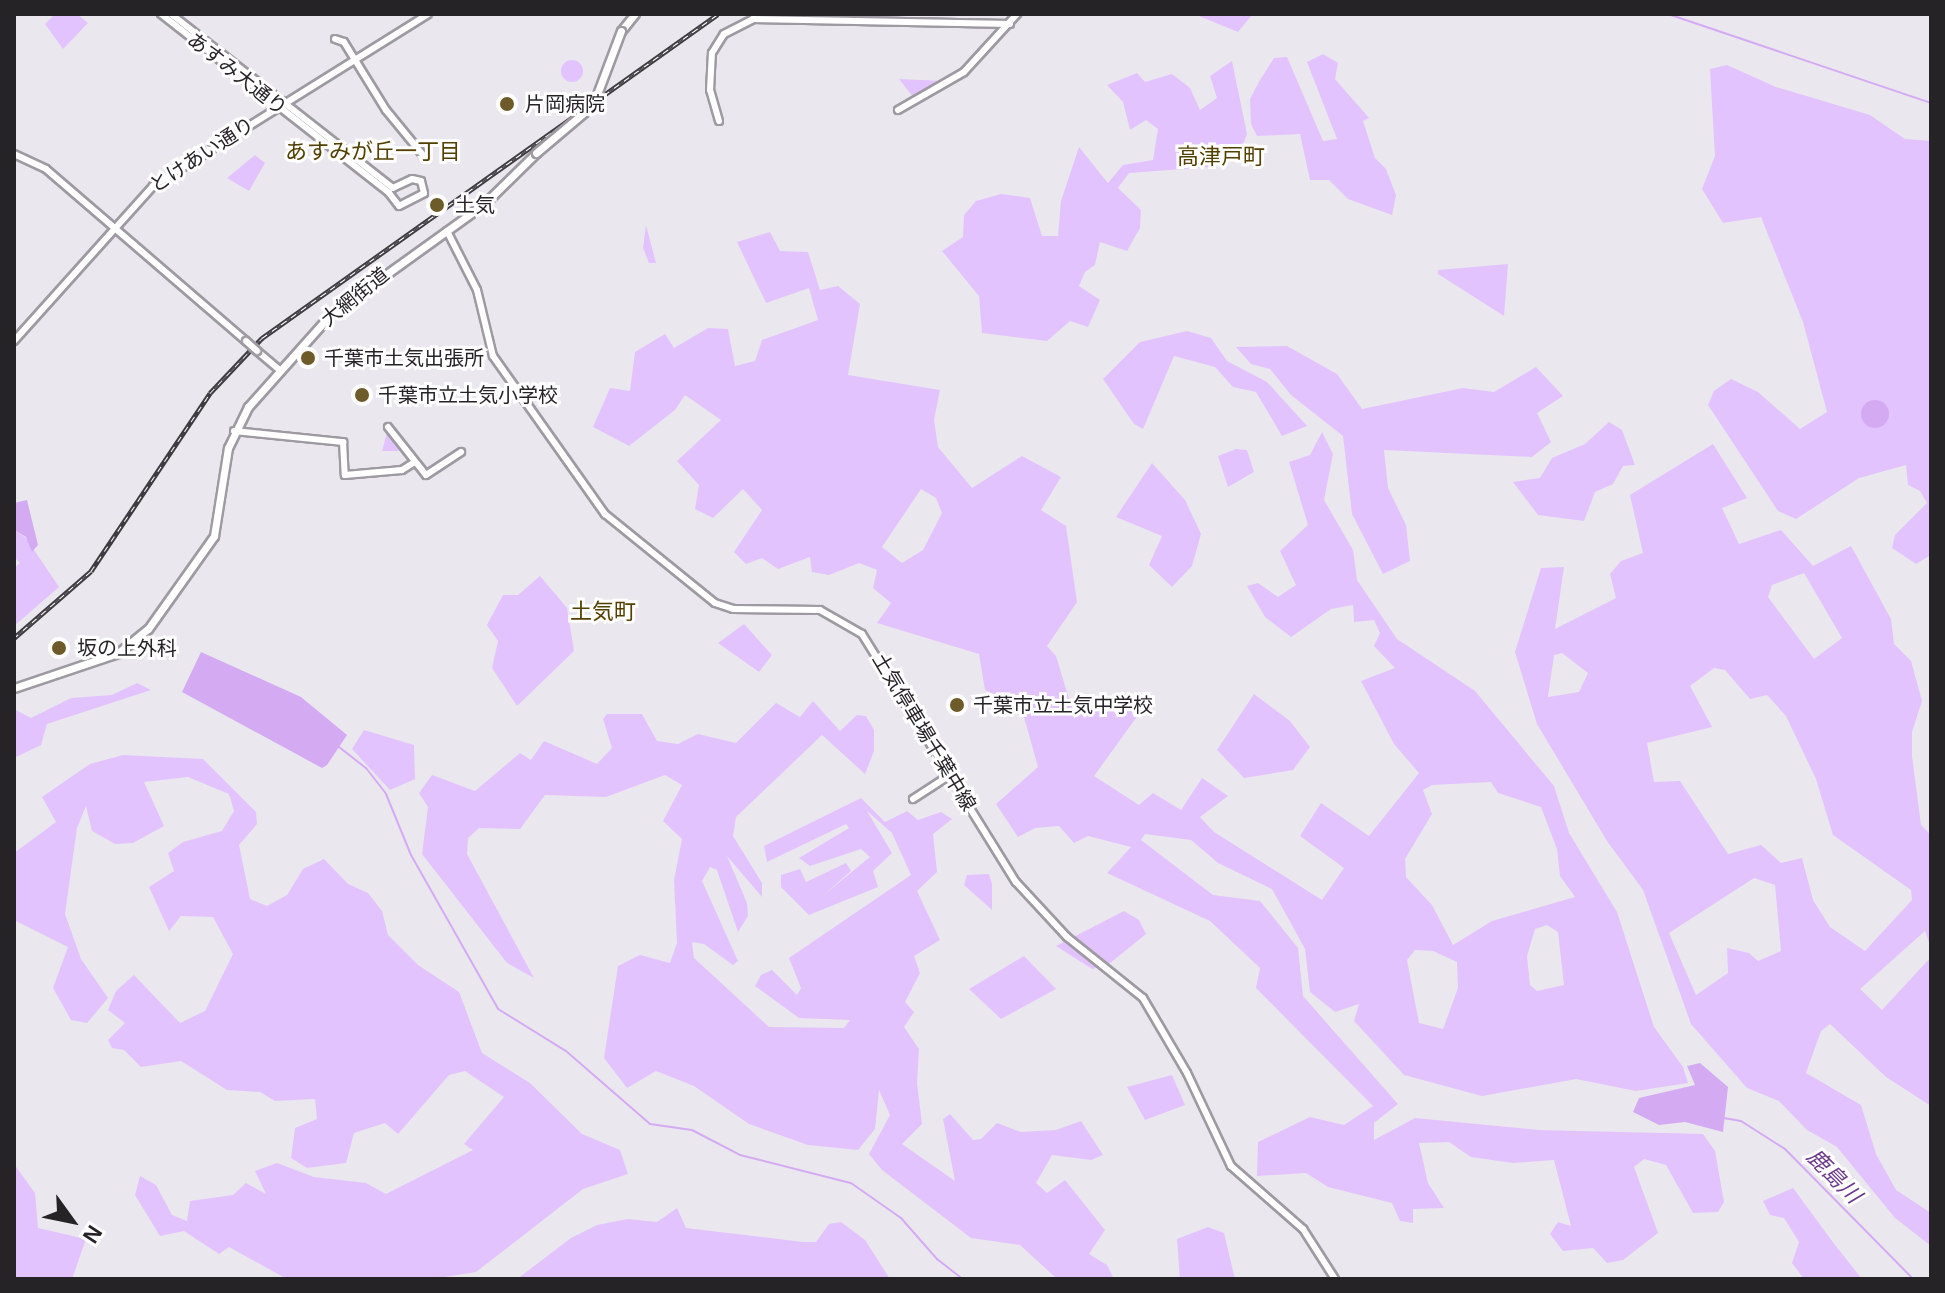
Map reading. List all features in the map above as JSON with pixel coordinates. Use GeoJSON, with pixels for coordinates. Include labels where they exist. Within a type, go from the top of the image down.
{"type":"FeatureCollection","features":[{"type":"Feature","properties":{"kind":"main road","name":"大網街道"},"geometry":{"type":"LineString","coordinates":[[14,688],[118,653],[153,623],[214,536],[234,431],[280,370],[340,307],[447,231],[593,105],[621,31],[635,14]]}},
{"type":"Feature","properties":{"kind":"street","name":"あすみ大通り"},"geometry":{"type":"LineString","coordinates":[[161,14],[281,104]]}},
{"type":"Feature","properties":{"kind":"street","name":"あすみ大通り"},"geometry":{"type":"LineString","coordinates":[[171,14],[391,191]]}},
{"type":"Feature","properties":{"kind":"street","name":"とけあい通り"},"geometry":{"type":"LineString","coordinates":[[14,341],[153,186],[428,14]]}},
{"type":"Feature","properties":{"kind":"street"},"geometry":{"type":"LineString","coordinates":[[898,110],[964,72],[1017,14]]}},
{"type":"Feature","properties":{"kind":"street"},"geometry":{"type":"LineString","coordinates":[[719,121],[710,90],[712,53],[724,34],[753,19],[1010,24]]}},
{"type":"Feature","properties":{"kind":"street"},"geometry":{"type":"LineString","coordinates":[[335,39],[344,42],[386,110],[423,155]]}},
{"type":"Feature","properties":{"kind":"street"},"geometry":{"type":"LineString","coordinates":[[14,154],[37,163],[280,370]]}},
{"type":"Feature","properties":{"kind":"street"},"geometry":{"type":"LineString","coordinates":[[412,179],[426,189],[403,206],[391,191],[412,179]]}},
{"type":"Feature","properties":{"kind":"street","name":"土気停車場千葉中線"},"geometry":{"type":"LineString","coordinates":[[447,231],[477,290],[493,356],[605,514],[719,604],[820,610],[856,628],[876,650],[1016,882],[1067,937],[1143,998],[1187,1073],[1231,1166],[1303,1229],[1335,1279]]}},
{"type":"Feature","properties":{"kind":"street"},"geometry":{"type":"LineString","coordinates":[[388,427],[426,475],[461,452]]}},
{"type":"Feature","properties":{"kind":"street"},"geometry":{"type":"LineString","coordinates":[[234,431],[343,442],[345,475],[402,470],[415,462]]}},
{"type":"Feature","properties":{"kind":"street"},"geometry":{"type":"LineString","coordinates":[[913,799],[950,775]]}},
{"type":"Feature","properties":{"kind":"shaded area"},"geometry":{"type":"Polygon","coordinates":[[[55,14],[77,14],[88,23],[63,49],[45,24],[55,14]]]}},
{"type":"Feature","properties":{"kind":"shaded area"},"geometry":{"type":"Polygon","coordinates":[[[1194,14],[1251,14],[1252,15],[1238,32],[1194,14]]]}},
{"type":"Feature","properties":{"kind":"shaded area"},"geometry":{"type":"Polygon","coordinates":[[[1323,54],[1338,63],[1335,79],[1369,118],[1363,121],[1375,158],[1386,169],[1396,195],[1392,215],[1348,199],[1329,180],[1310,180],[1300,134],[1257,136],[1251,124],[1250,99],[1260,80],[1274,58],[1287,57],[1323,141],[1337,139],[1307,62],[1323,54]]]}},
{"type":"Feature","properties":{"kind":"shaded area"},"geometry":{"type":"Polygon","coordinates":[[[568,60],[576,60],[583,71],[576,82],[568,82],[561,75],[561,67],[568,60]]]}},
{"type":"Feature","properties":{"kind":"shaded area"},"geometry":{"type":"Polygon","coordinates":[[[1232,61],[1247,134],[1240,152],[1211,147],[1209,167],[1129,173],[1118,188],[1141,210],[1140,228],[1127,251],[1100,242],[1095,265],[1085,272],[1079,286],[1100,300],[1088,327],[1070,321],[1047,341],[982,333],[979,296],[942,251],[963,237],[964,215],[976,201],[1001,194],[1030,198],[1042,236],[1058,236],[1061,201],[1079,147],[1108,183],[1123,165],[1153,160],[1158,129],[1146,120],[1130,130],[1123,102],[1107,85],[1137,73],[1145,82],[1172,74],[1190,88],[1200,110],[1217,98],[1210,76],[1232,61]]]}},
{"type":"Feature","properties":{"kind":"shaded area"},"geometry":{"type":"Polygon","coordinates":[[[1727,65],[1776,87],[1870,115],[1905,139],[1931,141],[1931,555],[1916,564],[1892,548],[1895,535],[1927,503],[1920,491],[1908,485],[1906,465],[1859,478],[1796,519],[1778,511],[1708,405],[1714,391],[1731,379],[1758,392],[1800,429],[1827,412],[1803,322],[1761,217],[1723,223],[1702,189],[1715,156],[1710,69],[1727,65]]]}},
{"type":"Feature","properties":{"kind":"shaded area"},"geometry":{"type":"Polygon","coordinates":[[[899,79],[943,81],[913,97],[899,79]]]}},
{"type":"Feature","properties":{"kind":"shaded area"},"geometry":{"type":"Polygon","coordinates":[[[255,155],[265,163],[249,191],[227,178],[255,155]]]}},
{"type":"Feature","properties":{"kind":"shaded area"},"geometry":{"type":"Polygon","coordinates":[[[646,225],[656,263],[649,263],[643,248],[646,225]]]}},
{"type":"Feature","properties":{"kind":"shaded area"},"geometry":{"type":"Polygon","coordinates":[[[770,232],[780,251],[808,252],[820,290],[838,286],[860,304],[848,375],[940,390],[934,420],[938,447],[972,488],[1022,456],[1061,477],[1041,510],[1066,526],[1077,602],[1047,646],[1056,656],[1069,699],[1141,711],[1094,776],[1139,805],[1153,793],[1181,810],[1202,778],[1228,796],[1200,817],[1214,832],[1322,900],[1344,868],[1300,836],[1321,803],[1369,836],[1419,773],[1394,744],[1361,681],[1395,668],[1374,646],[1380,633],[1374,620],[1354,622],[1353,605],[1331,609],[1291,637],[1265,617],[1247,586],[1258,583],[1278,597],[1296,585],[1280,551],[1308,525],[1289,462],[1310,455],[1322,432],[1333,454],[1324,500],[1353,550],[1357,580],[1397,639],[1475,691],[1554,786],[1569,833],[1617,912],[1654,1027],[1683,1067],[1688,1083],[1636,1091],[1576,1079],[1482,1096],[1404,1075],[1354,1021],[1359,1004],[1335,1012],[1310,992],[1305,949],[1272,889],[1218,863],[1191,840],[1145,834],[1141,840],[1213,895],[1260,901],[1298,948],[1303,996],[1398,1104],[1374,1123],[1374,1140],[1415,1118],[1539,1130],[1703,1134],[1715,1151],[1724,1202],[1718,1212],[1693,1213],[1666,1165],[1644,1159],[1634,1167],[1658,1233],[1623,1260],[1607,1263],[1593,1248],[1563,1251],[1550,1234],[1558,1222],[1571,1226],[1554,1160],[1513,1163],[1471,1157],[1449,1142],[1419,1143],[1428,1183],[1444,1208],[1413,1209],[1413,1223],[1400,1221],[1392,1203],[1328,1187],[1306,1173],[1257,1176],[1258,1142],[1310,1117],[1344,1125],[1373,1106],[1256,988],[1260,968],[1210,921],[1107,873],[1131,847],[1088,836],[1074,843],[1059,826],[1035,828],[1018,837],[996,804],[1038,767],[1022,710],[985,690],[979,654],[877,623],[891,603],[873,588],[877,570],[859,563],[829,575],[812,572],[810,557],[778,569],[762,558],[746,564],[734,552],[762,510],[743,489],[713,518],[695,509],[699,485],[677,461],[721,420],[685,395],[675,410],[629,446],[593,427],[610,388],[630,391],[635,352],[665,334],[674,348],[708,328],[728,329],[735,366],[755,361],[762,340],[818,320],[809,288],[766,303],[737,242],[770,232]],[[921,489],[882,547],[902,563],[923,550],[942,513],[936,498],[921,489]],[[1491,782],[1432,785],[1423,790],[1432,814],[1405,859],[1406,877],[1432,905],[1453,945],[1492,921],[1575,897],[1560,876],[1557,849],[1541,807],[1498,793],[1491,782]],[[1547,925],[1535,929],[1527,956],[1530,985],[1537,991],[1564,985],[1558,932],[1547,925]],[[1415,950],[1407,960],[1419,1023],[1443,1029],[1458,988],[1457,962],[1433,951],[1415,950]]]}},
{"type":"Feature","properties":{"kind":"shaded area"},"geometry":{"type":"Polygon","coordinates":[[[1508,264],[1504,316],[1438,274],[1438,270],[1508,264]]]}},
{"type":"Feature","properties":{"kind":"shaded area"},"geometry":{"type":"Polygon","coordinates":[[[1187,331],[1211,338],[1227,361],[1267,382],[1307,426],[1282,436],[1256,392],[1233,387],[1215,367],[1174,356],[1143,429],[1134,424],[1103,379],[1140,342],[1187,331]]]}},
{"type":"Feature","properties":{"kind":"shaded area"},"geometry":{"type":"Polygon","coordinates":[[[1287,346],[1337,374],[1362,409],[1463,388],[1494,392],[1536,367],[1563,396],[1537,413],[1551,442],[1532,457],[1384,450],[1388,488],[1406,525],[1410,561],[1383,574],[1352,514],[1343,436],[1291,395],[1270,369],[1251,364],[1236,347],[1287,346]]]}},
{"type":"Feature","properties":{"kind":"shaded area"},"geometry":{"type":"Polygon","coordinates":[[[1875,400],[1885,404],[1889,414],[1885,424],[1875,428],[1865,424],[1861,414],[1865,404],[1875,400]]]}},
{"type":"Feature","properties":{"kind":"shaded area"},"geometry":{"type":"Polygon","coordinates":[[[1609,422],[1622,430],[1635,465],[1623,466],[1613,484],[1595,492],[1584,521],[1538,515],[1513,482],[1540,478],[1552,458],[1585,444],[1609,422]]]}},
{"type":"Feature","properties":{"kind":"shaded area"},"geometry":{"type":"Polygon","coordinates":[[[388,429],[402,447],[398,451],[382,451],[388,429]]]}},
{"type":"Feature","properties":{"kind":"shaded area"},"geometry":{"type":"Polygon","coordinates":[[[1713,444],[1747,498],[1722,508],[1739,544],[1781,530],[1813,566],[1851,546],[1891,619],[1894,644],[1911,661],[1922,701],[1912,732],[1912,756],[1921,825],[1931,835],[1931,948],[1925,931],[1860,989],[1882,1010],[1931,957],[1931,1106],[1886,1077],[1830,1024],[1821,1031],[1806,1073],[1861,1105],[1876,1154],[1896,1190],[1931,1213],[1931,1246],[1895,1218],[1837,1147],[1807,1130],[1779,1101],[1747,1088],[1691,1024],[1643,890],[1607,841],[1537,724],[1515,652],[1541,568],[1564,567],[1555,629],[1616,598],[1610,574],[1621,561],[1643,553],[1630,495],[1713,444]],[[1804,573],[1772,585],[1768,597],[1814,659],[1842,638],[1804,573]],[[1562,653],[1554,655],[1548,697],[1579,692],[1588,673],[1562,653]],[[1714,668],[1690,686],[1712,727],[1647,743],[1654,782],[1680,781],[1728,854],[1761,845],[1781,863],[1802,858],[1813,900],[1830,927],[1865,951],[1912,900],[1911,890],[1833,835],[1816,779],[1786,716],[1767,695],[1750,699],[1725,670],[1714,668]],[[1754,878],[1669,933],[1696,995],[1728,973],[1727,948],[1749,953],[1758,961],[1781,951],[1775,885],[1754,878]]]}},
{"type":"Feature","properties":{"kind":"shaded area"},"geometry":{"type":"Polygon","coordinates":[[[1236,449],[1247,450],[1254,472],[1228,487],[1218,456],[1236,449]]]}},
{"type":"Feature","properties":{"kind":"shaded area"},"geometry":{"type":"Polygon","coordinates":[[[1152,463],[1185,500],[1201,534],[1192,566],[1172,587],[1149,565],[1162,536],[1116,517],[1152,463]]]}},
{"type":"Feature","properties":{"kind":"shaded area"},"geometry":{"type":"Polygon","coordinates":[[[27,500],[38,545],[32,552],[26,537],[14,530],[14,503],[27,500]]]}},
{"type":"Feature","properties":{"kind":"shaded area"},"geometry":{"type":"Polygon","coordinates":[[[14,530],[26,538],[59,587],[14,626],[14,568],[20,563],[14,557],[14,530]]]}},
{"type":"Feature","properties":{"kind":"shaded area"},"geometry":{"type":"Polygon","coordinates":[[[540,576],[567,608],[574,651],[517,706],[492,668],[498,641],[487,625],[503,595],[518,595],[540,576]]]}},
{"type":"Feature","properties":{"kind":"shaded area"},"geometry":{"type":"Polygon","coordinates":[[[744,624],[772,655],[759,672],[718,643],[744,624]]]}},
{"type":"Feature","properties":{"kind":"shaded area"},"geometry":{"type":"Polygon","coordinates":[[[201,652],[301,697],[347,735],[327,765],[322,768],[182,692],[201,652]]]}},
{"type":"Feature","properties":{"kind":"shaded area"},"geometry":{"type":"Polygon","coordinates":[[[137,683],[151,690],[47,724],[41,745],[14,758],[14,709],[31,718],[71,698],[112,695],[137,683]]]}},
{"type":"Feature","properties":{"kind":"shaded area"},"geometry":{"type":"Polygon","coordinates":[[[1254,694],[1290,721],[1310,747],[1293,770],[1244,778],[1217,750],[1254,694]]]}},
{"type":"Feature","properties":{"kind":"shaded area"},"geometry":{"type":"Polygon","coordinates":[[[813,701],[840,731],[857,715],[866,716],[874,730],[874,751],[865,774],[822,735],[736,817],[733,836],[762,883],[762,897],[727,856],[747,903],[748,916],[738,932],[717,870],[710,867],[702,881],[738,961],[733,965],[704,944],[692,942],[694,958],[769,1027],[844,1028],[850,1020],[799,1018],[755,986],[761,975],[772,970],[797,995],[801,988],[789,958],[911,875],[892,833],[867,811],[892,853],[873,871],[878,887],[809,915],[781,887],[781,875],[800,869],[806,882],[846,863],[851,871],[820,898],[870,857],[861,849],[810,866],[799,858],[849,828],[846,824],[767,862],[764,846],[861,798],[885,822],[907,811],[918,820],[941,812],[952,819],[933,834],[937,872],[917,891],[940,940],[914,956],[920,973],[905,1002],[914,1012],[904,1027],[919,1049],[917,1083],[922,1124],[902,1144],[955,1181],[943,1119],[950,1114],[973,1140],[981,1139],[997,1123],[1021,1132],[1056,1130],[1081,1121],[1103,1155],[1091,1160],[1052,1155],[1036,1183],[1047,1193],[1065,1180],[1105,1230],[1089,1254],[1107,1265],[1114,1279],[1057,1279],[1020,1245],[971,1238],[882,1170],[869,1154],[890,1115],[879,1090],[875,1129],[858,1150],[808,1145],[749,1124],[694,1086],[656,1071],[627,1088],[604,1058],[618,966],[640,955],[670,963],[677,943],[674,880],[682,839],[663,821],[682,785],[665,775],[606,797],[545,795],[520,829],[479,828],[468,838],[467,854],[534,978],[507,963],[422,854],[428,807],[419,793],[432,775],[475,791],[520,753],[531,760],[544,741],[597,764],[612,748],[603,719],[607,714],[642,714],[657,741],[678,744],[698,734],[736,743],[776,703],[800,717],[813,701]]]}},
{"type":"Feature","properties":{"kind":"shaded area"},"geometry":{"type":"Polygon","coordinates":[[[364,730],[414,745],[415,779],[390,790],[352,749],[364,730]]]}},
{"type":"Feature","properties":{"kind":"shaded area"},"geometry":{"type":"Polygon","coordinates":[[[123,755],[203,759],[256,812],[257,824],[239,845],[250,899],[267,906],[287,895],[303,869],[324,859],[348,884],[368,893],[382,911],[388,935],[418,965],[459,992],[482,1053],[530,1083],[582,1134],[620,1150],[628,1174],[583,1189],[476,1272],[432,1279],[287,1279],[229,1247],[219,1254],[184,1231],[160,1236],[135,1195],[140,1176],[156,1185],[172,1215],[187,1221],[190,1201],[233,1195],[246,1183],[266,1194],[255,1171],[277,1163],[314,1177],[366,1183],[386,1194],[473,1150],[464,1144],[504,1097],[465,1071],[449,1075],[398,1134],[385,1123],[354,1133],[346,1163],[307,1168],[291,1158],[295,1128],[317,1119],[315,1099],[275,1101],[260,1092],[227,1090],[181,1061],[141,1067],[124,1050],[112,1048],[108,1040],[125,1023],[108,1010],[116,991],[134,975],[180,1023],[205,1011],[233,954],[213,917],[181,916],[169,931],[149,887],[174,871],[168,853],[183,842],[222,831],[234,811],[229,794],[188,777],[144,782],[164,826],[133,843],[115,844],[92,831],[86,806],[77,828],[65,914],[81,959],[108,998],[87,1023],[71,1020],[53,988],[68,947],[14,920],[14,853],[56,822],[42,797],[90,764],[123,755]]]}},
{"type":"Feature","properties":{"kind":"shaded area"},"geometry":{"type":"Polygon","coordinates":[[[989,874],[992,910],[964,885],[967,875],[989,874]]]}},
{"type":"Feature","properties":{"kind":"shaded area"},"geometry":{"type":"Polygon","coordinates":[[[1124,911],[1139,920],[1146,934],[1109,964],[1092,969],[1056,946],[1124,911]]]}},
{"type":"Feature","properties":{"kind":"shaded area"},"geometry":{"type":"Polygon","coordinates":[[[1024,956],[1056,989],[1001,1019],[969,989],[1024,956]]]}},
{"type":"Feature","properties":{"kind":"shaded area"},"geometry":{"type":"Polygon","coordinates":[[[1700,1063],[1728,1087],[1723,1132],[1685,1122],[1659,1125],[1633,1112],[1639,1098],[1695,1085],[1687,1066],[1700,1063]]]}},
{"type":"Feature","properties":{"kind":"shaded area"},"geometry":{"type":"Polygon","coordinates":[[[1172,1075],[1185,1105],[1145,1120],[1127,1087],[1172,1075]]]}},
{"type":"Feature","properties":{"kind":"shaded area"},"geometry":{"type":"Polygon","coordinates":[[[14,1164],[35,1193],[38,1228],[86,1239],[72,1279],[14,1279],[14,1164]]]}},
{"type":"Feature","properties":{"kind":"shaded area"},"geometry":{"type":"Polygon","coordinates":[[[1793,1188],[1862,1279],[1804,1279],[1792,1263],[1799,1242],[1784,1218],[1770,1215],[1763,1201],[1793,1188]]]}},
{"type":"Feature","properties":{"kind":"shaded area"},"geometry":{"type":"Polygon","coordinates":[[[677,1208],[686,1228],[803,1242],[816,1242],[829,1224],[841,1222],[865,1240],[890,1279],[517,1279],[571,1238],[597,1225],[628,1219],[657,1222],[677,1208]]]}},
{"type":"Feature","properties":{"kind":"shaded area"},"geometry":{"type":"Polygon","coordinates":[[[1208,1227],[1224,1233],[1235,1279],[1180,1279],[1177,1239],[1208,1227]]]}},
{"type":"Feature","properties":{"kind":"waterway"},"geometry":{"type":"LineString","coordinates":[[1668,14],[1931,103]]}},
{"type":"Feature","properties":{"kind":"waterway"},"geometry":{"type":"LineString","coordinates":[[339,747],[366,768],[386,794],[411,855],[498,1009],[566,1051],[650,1124],[692,1130],[740,1155],[851,1183],[901,1218],[937,1259],[963,1279]]}},
{"type":"Feature","properties":{"kind":"waterway","name":"鹿島川"},"geometry":{"type":"LineString","coordinates":[[1724,1118],[1741,1121],[1785,1149],[1913,1279]]}},
{"type":"Feature","properties":{"kind":"railway"},"geometry":{"type":"LineString","coordinates":[[14,638],[91,571],[210,393],[262,338],[718,14]]}},
{"type":"Feature","properties":{"kind":"place","name":"片岡病院"},"geometry":{"type":"Point","coordinates":[507,104]}},
{"type":"Feature","properties":{"kind":"place","name":"土気"},"geometry":{"type":"Point","coordinates":[437,205]}},
{"type":"Feature","properties":{"kind":"place","name":"千葉市土気出張所"},"geometry":{"type":"Point","coordinates":[308,358]}},
{"type":"Feature","properties":{"kind":"place","name":"千葉市立土気小学校"},"geometry":{"type":"Point","coordinates":[362,395]}},
{"type":"Feature","properties":{"kind":"place","name":"坂の上外科"},"geometry":{"type":"Point","coordinates":[59,648]}},
{"type":"Feature","properties":{"kind":"place","name":"千葉市立土気中学校"},"geometry":{"type":"Point","coordinates":[957,705]}},
{"type":"Feature","properties":{"kind":"district","name":"あすみが丘一丁目"},"geometry":{"type":"Point","coordinates":[373,152]}},
{"type":"Feature","properties":{"kind":"district","name":"高津戸町"},"geometry":{"type":"Point","coordinates":[1221,157]}},
{"type":"Feature","properties":{"kind":"district","name":"土気町"},"geometry":{"type":"Point","coordinates":[603,612]}}]}
